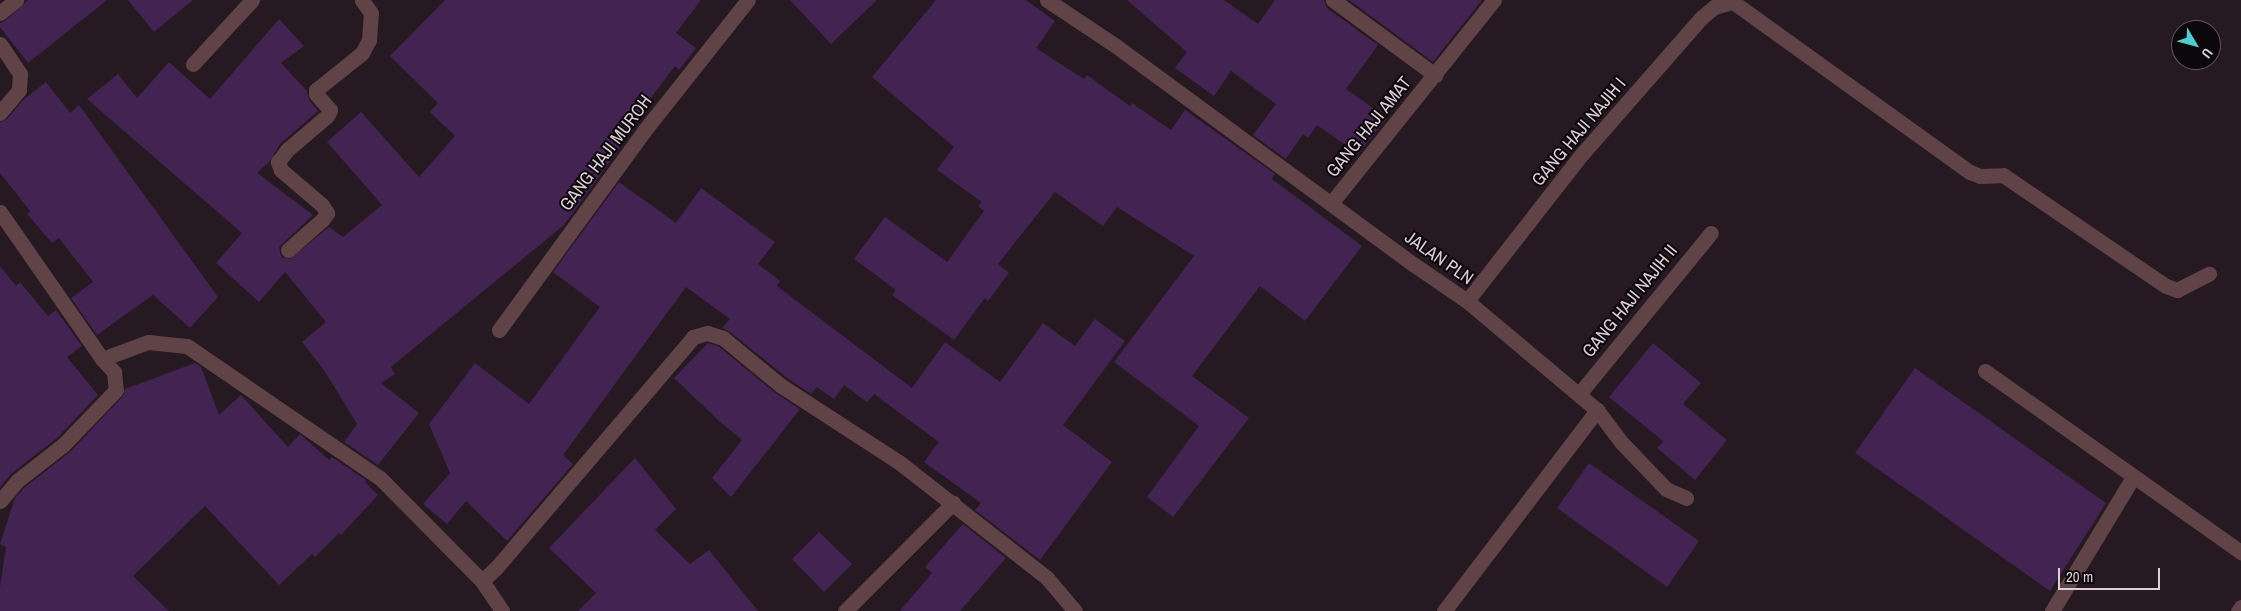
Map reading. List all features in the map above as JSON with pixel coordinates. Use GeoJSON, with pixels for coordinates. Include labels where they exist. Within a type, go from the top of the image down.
{"type":"FeatureCollection","features":[{"type":"Feature","properties":{"kind":"street"},"geometry":{"type":"LineString","coordinates":[[0,13],[16,0]]}},
{"type":"Feature","properties":{"kind":"street"},"geometry":{"type":"LineString","coordinates":[[193,64],[252,0]]}},
{"type":"Feature","properties":{"kind":"street"},"geometry":{"type":"LineString","coordinates":[[288,250],[322,220],[327,213],[322,206],[281,170],[278,162],[287,150],[327,116],[330,110],[316,94],[316,90],[362,53],[369,40],[370,12],[362,0]]}},
{"type":"Feature","properties":{"kind":"street","name":"GANG HAJI MUROH"},"geometry":{"type":"LineString","coordinates":[[499,330],[644,131],[748,0]]}},
{"type":"Feature","properties":{"kind":"street","name":"JALAN PLN"},"geometry":{"type":"LineString","coordinates":[[1047,0],[1116,46],[1332,202],[1413,264],[1467,301],[1597,410],[1620,442],[1657,481],[1674,494],[1686,498]]}},
{"type":"Feature","properties":{"kind":"street"},"geometry":{"type":"LineString","coordinates":[[1333,0],[1435,75]]}},
{"type":"Feature","properties":{"kind":"street","name":"GANG HAJI AMAT"},"geometry":{"type":"LineString","coordinates":[[1332,202],[1494,0]]}},
{"type":"Feature","properties":{"kind":"street"},"geometry":{"type":"LineString","coordinates":[[1734,1],[1970,172],[1980,176],[2003,175],[2166,286],[2177,290],[2210,274]]}},
{"type":"Feature","properties":{"kind":"street","name":"GANG HAJI NAJIH I"},"geometry":{"type":"LineString","coordinates":[[1467,301],[1582,154],[1701,18],[1714,6],[1734,1]]}},
{"type":"Feature","properties":{"kind":"street"},"geometry":{"type":"LineString","coordinates":[[0,44],[20,74],[19,90],[0,113]]}},
{"type":"Feature","properties":{"kind":"street"},"geometry":{"type":"LineString","coordinates":[[0,212],[102,359],[114,372],[116,390],[63,445],[17,481],[0,501]]}},
{"type":"Feature","properties":{"kind":"street","name":"GANG HAJI NAJIH II"},"geometry":{"type":"LineString","coordinates":[[1579,394],[1711,233]]}},
{"type":"Feature","properties":{"kind":"street"},"geometry":{"type":"LineString","coordinates":[[482,581],[496,568],[693,337],[707,333],[723,338],[780,385],[886,454],[1047,578],[1075,611]]}},
{"type":"Feature","properties":{"kind":"street"},"geometry":{"type":"LineString","coordinates":[[102,359],[148,342],[187,346],[380,478],[482,581],[502,611]]}},
{"type":"Feature","properties":{"kind":"street"},"geometry":{"type":"LineString","coordinates":[[1984,371],[2241,552]]}},
{"type":"Feature","properties":{"kind":"street"},"geometry":{"type":"LineString","coordinates":[[1444,611],[1597,410]]}},
{"type":"Feature","properties":{"kind":"street"},"geometry":{"type":"LineString","coordinates":[[2052,611],[2133,477]]}},
{"type":"Feature","properties":{"kind":"street"},"geometry":{"type":"LineString","coordinates":[[845,611],[952,504]]}},
{"type":"Feature","properties":{"kind":"street"},"geometry":{"type":"LineString","coordinates":[[2238,611],[2241,607]]}},
{"type":"Feature","properties":{"kind":"building"},"geometry":{"type":"Polygon","coordinates":[[[28,0],[107,0],[28,63],[0,27],[0,23],[28,0]]]}},
{"type":"Feature","properties":{"kind":"building"},"geometry":{"type":"Polygon","coordinates":[[[128,0],[193,0],[154,32],[128,0]]]}},
{"type":"Feature","properties":{"kind":"building"},"geometry":{"type":"Polygon","coordinates":[[[445,0],[701,0],[676,33],[696,48],[679,70],[675,66],[625,132],[629,135],[564,225],[391,367],[395,374],[381,383],[419,413],[378,465],[344,442],[357,424],[324,370],[302,342],[326,322],[285,272],[259,302],[216,263],[242,233],[87,99],[118,74],[137,98],[169,62],[210,99],[279,19],[304,46],[281,63],[307,91],[309,100],[318,111],[281,143],[269,162],[257,173],[313,215],[279,247],[281,257],[290,259],[329,227],[343,237],[382,205],[327,142],[361,112],[419,177],[455,136],[430,112],[438,103],[390,56],[445,0]]]}},
{"type":"Feature","properties":{"kind":"building"},"geometry":{"type":"Polygon","coordinates":[[[790,0],[877,0],[831,44],[790,0]]]}},
{"type":"Feature","properties":{"kind":"building"},"geometry":{"type":"Polygon","coordinates":[[[936,0],[1026,0],[1055,21],[1036,48],[1084,79],[1087,75],[1130,106],[1132,103],[1171,130],[1185,110],[1275,174],[1272,179],[1362,246],[1305,321],[1260,286],[1192,376],[1249,418],[1173,517],[1147,497],[1199,426],[1114,362],[1194,256],[1117,207],[1103,226],[1055,192],[998,264],[1009,273],[988,301],[985,298],[954,340],[892,295],[896,290],[854,259],[885,217],[947,262],[984,211],[978,206],[982,202],[937,170],[954,147],[872,77],[936,0]]]}},
{"type":"Feature","properties":{"kind":"building"},"geometry":{"type":"Polygon","coordinates":[[[1127,0],[1224,0],[1258,24],[1275,0],[1324,0],[1327,8],[1378,45],[1346,89],[1387,118],[1358,154],[1317,125],[1308,138],[1303,134],[1286,159],[1253,135],[1276,104],[1231,71],[1214,96],[1175,68],[1187,52],[1127,0]]]}},
{"type":"Feature","properties":{"kind":"building"},"geometry":{"type":"Polygon","coordinates":[[[1349,0],[1482,0],[1433,62],[1349,0]]]}},
{"type":"Feature","properties":{"kind":"building"},"geometry":{"type":"Polygon","coordinates":[[[46,82],[70,113],[79,105],[218,297],[190,328],[153,295],[97,335],[71,298],[93,282],[59,238],[52,243],[27,214],[30,211],[0,173],[0,122],[7,119],[23,100],[46,82]]]}},
{"type":"Feature","properties":{"kind":"building"},"geometry":{"type":"Polygon","coordinates":[[[619,182],[676,223],[701,188],[775,242],[758,264],[780,281],[777,286],[912,388],[945,342],[1000,382],[1043,323],[1075,346],[1095,319],[1125,341],[1063,425],[1112,462],[1040,560],[975,510],[981,503],[924,462],[939,442],[874,394],[867,402],[844,385],[834,399],[817,387],[811,394],[786,377],[729,331],[722,328],[730,319],[686,287],[563,455],[573,464],[507,541],[466,501],[447,524],[423,504],[450,473],[429,424],[475,363],[529,404],[600,307],[553,272],[619,182]]]}},
{"type":"Feature","properties":{"kind":"building"},"geometry":{"type":"Polygon","coordinates":[[[0,266],[16,286],[20,282],[48,316],[56,310],[82,346],[67,357],[98,395],[57,438],[11,474],[0,487],[0,266]]]}},
{"type":"Feature","properties":{"kind":"building"},"geometry":{"type":"Polygon","coordinates":[[[708,343],[718,346],[774,392],[800,409],[731,497],[712,478],[742,440],[674,378],[708,343]]]}},
{"type":"Feature","properties":{"kind":"building"},"geometry":{"type":"Polygon","coordinates":[[[1653,343],[1701,383],[1683,404],[1727,440],[1695,480],[1657,448],[1663,441],[1609,397],[1653,343]]]}},
{"type":"Feature","properties":{"kind":"building"},"geometry":{"type":"Polygon","coordinates":[[[195,363],[201,367],[219,415],[241,395],[288,447],[300,434],[329,460],[332,457],[366,480],[365,482],[378,495],[341,535],[339,533],[315,557],[312,554],[279,585],[205,506],[133,576],[169,611],[0,611],[0,587],[6,547],[0,544],[15,498],[24,488],[70,452],[123,396],[125,389],[195,363]]]}},
{"type":"Feature","properties":{"kind":"building"},"geometry":{"type":"Polygon","coordinates":[[[1915,368],[2106,503],[2050,591],[1855,453],[1915,368]]]}},
{"type":"Feature","properties":{"kind":"building"},"geometry":{"type":"Polygon","coordinates":[[[635,458],[676,509],[655,530],[690,564],[709,550],[758,611],[578,611],[596,593],[549,548],[635,458]]]}},
{"type":"Feature","properties":{"kind":"building"},"geometry":{"type":"Polygon","coordinates":[[[1589,463],[1699,541],[1667,587],[1557,508],[1589,463]]]}},
{"type":"Feature","properties":{"kind":"building"},"geometry":{"type":"Polygon","coordinates":[[[963,524],[1006,558],[960,611],[900,611],[932,573],[925,567],[963,524]]]}},
{"type":"Feature","properties":{"kind":"building"},"geometry":{"type":"Polygon","coordinates":[[[819,532],[852,564],[824,592],[792,559],[819,532]]]}}]}
